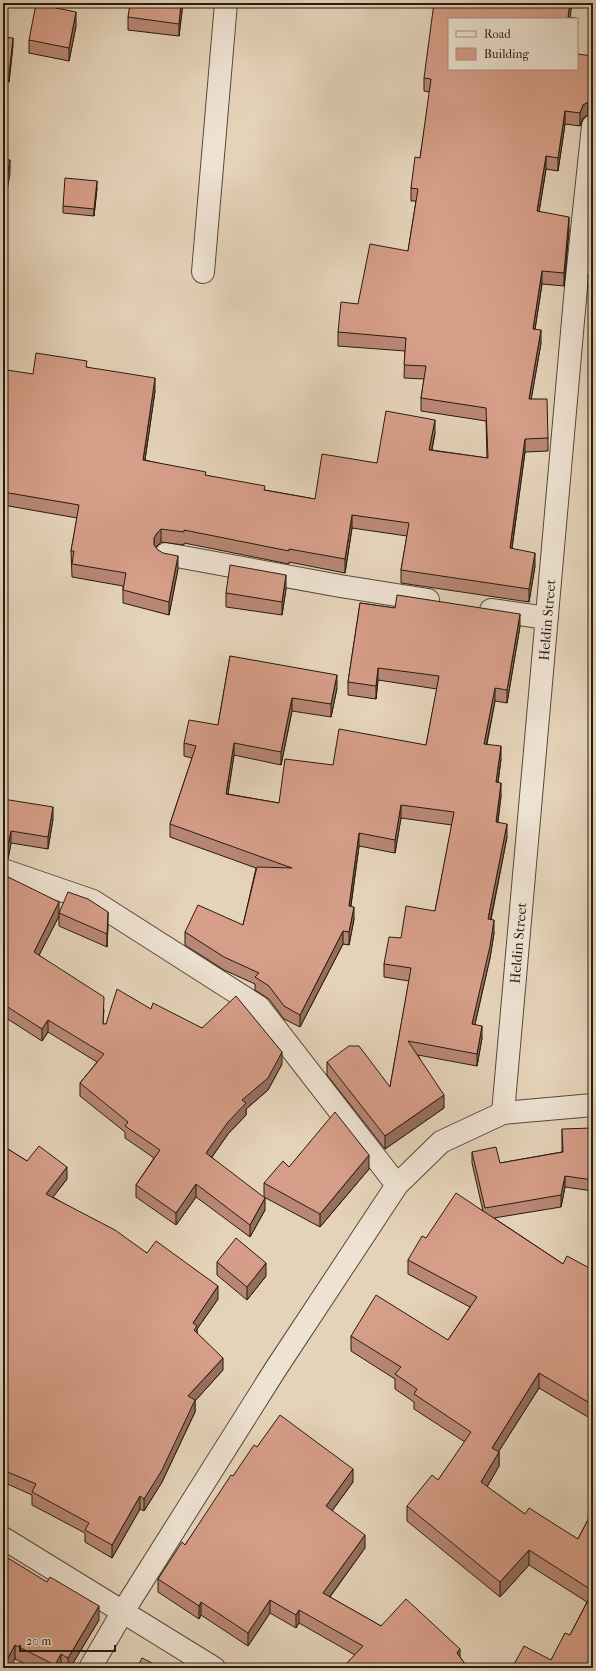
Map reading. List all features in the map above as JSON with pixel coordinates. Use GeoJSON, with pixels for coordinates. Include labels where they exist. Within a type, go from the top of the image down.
{"type":"FeatureCollection","features":[{"type":"Feature","properties":{"kind":"street"},"geometry":{"type":"LineString","coordinates":[[203,272],[226,3]]}},
{"type":"Feature","properties":{"kind":"street","name":"Heldin Street"},"geometry":{"type":"LineString","coordinates":[[503,1113],[576,287],[593,135]]}},
{"type":"Feature","properties":{"kind":"street"},"geometry":{"type":"LineString","coordinates":[[166,554],[340,586],[447,603]]}},
{"type":"Feature","properties":{"kind":"street"},"geometry":{"type":"LineString","coordinates":[[470,606],[547,618]]}},
{"type":"Feature","properties":{"kind":"street"},"geometry":{"type":"LineString","coordinates":[[3,870],[93,901],[259,1007],[397,1185]]}},
{"type":"Feature","properties":{"kind":"street"},"geometry":{"type":"LineString","coordinates":[[90,1668],[122,1613],[274,1370],[397,1185],[441,1142],[503,1113],[593,1105]]}},
{"type":"Feature","properties":{"kind":"street"},"geometry":{"type":"LineString","coordinates":[[3,1538],[122,1613],[214,1668]]}},
{"type":"Feature","properties":{"kind":"building"},"geometry":{"type":"Polygon","coordinates":[[[130,3],[181,3],[179,24],[128,17],[130,3]]]}},
{"type":"Feature","properties":{"kind":"building"},"geometry":{"type":"Polygon","coordinates":[[[434,3],[570,3],[568,17],[576,18],[448,18],[448,70],[578,70],[578,54],[593,56],[593,101],[583,105],[580,113],[565,111],[558,158],[546,156],[537,211],[569,217],[564,273],[542,271],[533,329],[541,330],[529,399],[547,399],[548,438],[525,439],[510,548],[535,553],[529,589],[401,570],[409,523],[352,515],[345,559],[289,549],[289,551],[184,530],[184,532],[161,529],[154,538],[154,545],[163,553],[178,556],[169,602],[123,590],[126,573],[72,564],[74,551],[71,551],[79,505],[3,492],[3,378],[6,379],[7,370],[33,374],[36,353],[87,361],[86,367],[155,378],[143,460],[206,472],[205,475],[265,486],[264,490],[315,499],[322,454],[377,463],[386,411],[435,420],[429,450],[488,458],[486,408],[421,398],[426,366],[404,365],[406,338],[338,332],[341,302],[358,304],[370,244],[408,251],[418,189],[411,188],[415,157],[420,158],[431,79],[424,78],[434,3]]]}},
{"type":"Feature","properties":{"kind":"building"},"geometry":{"type":"Polygon","coordinates":[[[36,4],[76,12],[69,48],[29,40],[36,4]]]}},
{"type":"Feature","properties":{"kind":"building"},"geometry":{"type":"Polygon","coordinates":[[[3,37],[13,38],[9,75],[3,74],[3,37]]]}},
{"type":"Feature","properties":{"kind":"building"},"geometry":{"type":"Polygon","coordinates":[[[3,159],[10,160],[3,203],[3,159]]]}},
{"type":"Feature","properties":{"kind":"building"},"geometry":{"type":"Polygon","coordinates":[[[65,178],[97,181],[94,209],[63,206],[65,178]]]}},
{"type":"Feature","properties":{"kind":"building"},"geometry":{"type":"Polygon","coordinates":[[[593,232],[593,277],[588,277],[593,232]]]}},
{"type":"Feature","properties":{"kind":"building"},"geometry":{"type":"Polygon","coordinates":[[[593,288],[593,316],[590,316],[593,288]]]}},
{"type":"Feature","properties":{"kind":"building"},"geometry":{"type":"Polygon","coordinates":[[[230,565],[286,575],[282,602],[226,593],[230,565]]]}},
{"type":"Feature","properties":{"kind":"building"},"geometry":{"type":"Polygon","coordinates":[[[397,595],[520,614],[507,690],[495,688],[484,744],[501,746],[496,782],[501,783],[496,822],[507,824],[488,919],[494,920],[490,946],[472,1024],[482,1026],[477,1054],[408,1041],[444,1095],[385,1136],[327,1062],[349,1046],[359,1046],[390,1087],[411,968],[384,964],[389,937],[401,938],[406,906],[435,911],[454,812],[401,805],[395,840],[359,833],[349,906],[354,907],[349,932],[343,931],[300,1015],[284,1006],[269,986],[255,977],[259,973],[224,957],[185,932],[198,905],[243,925],[257,867],[292,868],[170,824],[196,746],[184,743],[189,720],[218,725],[230,656],[337,675],[331,704],[292,698],[281,752],[234,743],[226,794],[279,803],[285,759],[333,765],[339,729],[426,745],[439,676],[378,668],[376,686],[348,682],[360,603],[395,608],[397,595]]]}},
{"type":"Feature","properties":{"kind":"building"},"geometry":{"type":"Polygon","coordinates":[[[3,799],[53,807],[48,837],[11,831],[8,846],[3,846],[3,799]]]}},
{"type":"Feature","properties":{"kind":"building"},"geometry":{"type":"Polygon","coordinates":[[[3,871],[5,872],[4,875],[59,902],[34,952],[104,997],[103,1024],[106,1024],[117,989],[151,1009],[153,1003],[202,1028],[236,996],[282,1052],[268,1078],[242,1100],[246,1103],[228,1122],[206,1153],[265,1198],[250,1225],[196,1184],[176,1213],[136,1185],[160,1150],[125,1126],[128,1122],[80,1083],[104,1054],[48,1020],[42,1029],[3,1004],[3,871]]]}},
{"type":"Feature","properties":{"kind":"building"},"geometry":{"type":"Polygon","coordinates":[[[68,892],[88,899],[108,912],[107,934],[59,913],[68,892]]]}},
{"type":"Feature","properties":{"kind":"building"},"geometry":{"type":"Polygon","coordinates":[[[335,1112],[369,1155],[320,1214],[264,1183],[283,1161],[289,1167],[335,1112]]]}},
{"type":"Feature","properties":{"kind":"building"},"geometry":{"type":"Polygon","coordinates":[[[592,1128],[593,1180],[565,1176],[561,1195],[485,1208],[472,1152],[496,1147],[500,1163],[563,1152],[562,1129],[592,1128]]]}},
{"type":"Feature","properties":{"kind":"building"},"geometry":{"type":"Polygon","coordinates":[[[3,1146],[27,1161],[39,1146],[67,1167],[46,1194],[115,1230],[147,1253],[156,1241],[218,1286],[193,1323],[197,1326],[194,1330],[223,1358],[188,1396],[195,1400],[162,1470],[144,1499],[140,1496],[112,1545],[85,1530],[89,1523],[32,1492],[36,1484],[3,1470],[3,1146]]]}},
{"type":"Feature","properties":{"kind":"building"},"geometry":{"type":"Polygon","coordinates":[[[456,1193],[563,1264],[567,1256],[593,1270],[593,1405],[539,1373],[492,1448],[499,1452],[481,1482],[525,1514],[529,1508],[578,1539],[593,1510],[593,1591],[529,1550],[500,1582],[407,1506],[432,1475],[438,1480],[471,1432],[414,1394],[417,1389],[395,1374],[401,1367],[351,1336],[376,1295],[448,1340],[477,1297],[408,1260],[422,1236],[426,1238],[456,1193]]]}},
{"type":"Feature","properties":{"kind":"building"},"geometry":{"type":"Polygon","coordinates":[[[236,1238],[266,1263],[247,1287],[217,1262],[236,1238]]]}},
{"type":"Feature","properties":{"kind":"building"},"geometry":{"type":"Polygon","coordinates":[[[280,1415],[353,1469],[326,1506],[365,1535],[323,1593],[381,1626],[406,1599],[460,1649],[457,1653],[468,1668],[348,1668],[345,1665],[363,1646],[299,1610],[296,1615],[270,1600],[248,1633],[201,1602],[199,1606],[158,1579],[182,1542],[185,1545],[231,1475],[233,1476],[254,1445],[257,1447],[280,1415]]]}},
{"type":"Feature","properties":{"kind":"building"},"geometry":{"type":"Polygon","coordinates":[[[3,1555],[47,1582],[50,1577],[99,1606],[68,1658],[61,1654],[55,1665],[15,1645],[3,1667],[3,1555]]]}},
{"type":"Feature","properties":{"kind":"building"},"geometry":{"type":"Polygon","coordinates":[[[593,1591],[593,1668],[512,1668],[524,1646],[551,1660],[565,1633],[570,1635],[593,1591]]]}},
{"type":"Feature","properties":{"kind":"building"},"geometry":{"type":"Polygon","coordinates":[[[142,1658],[162,1668],[137,1668],[142,1658]]]}}]}
